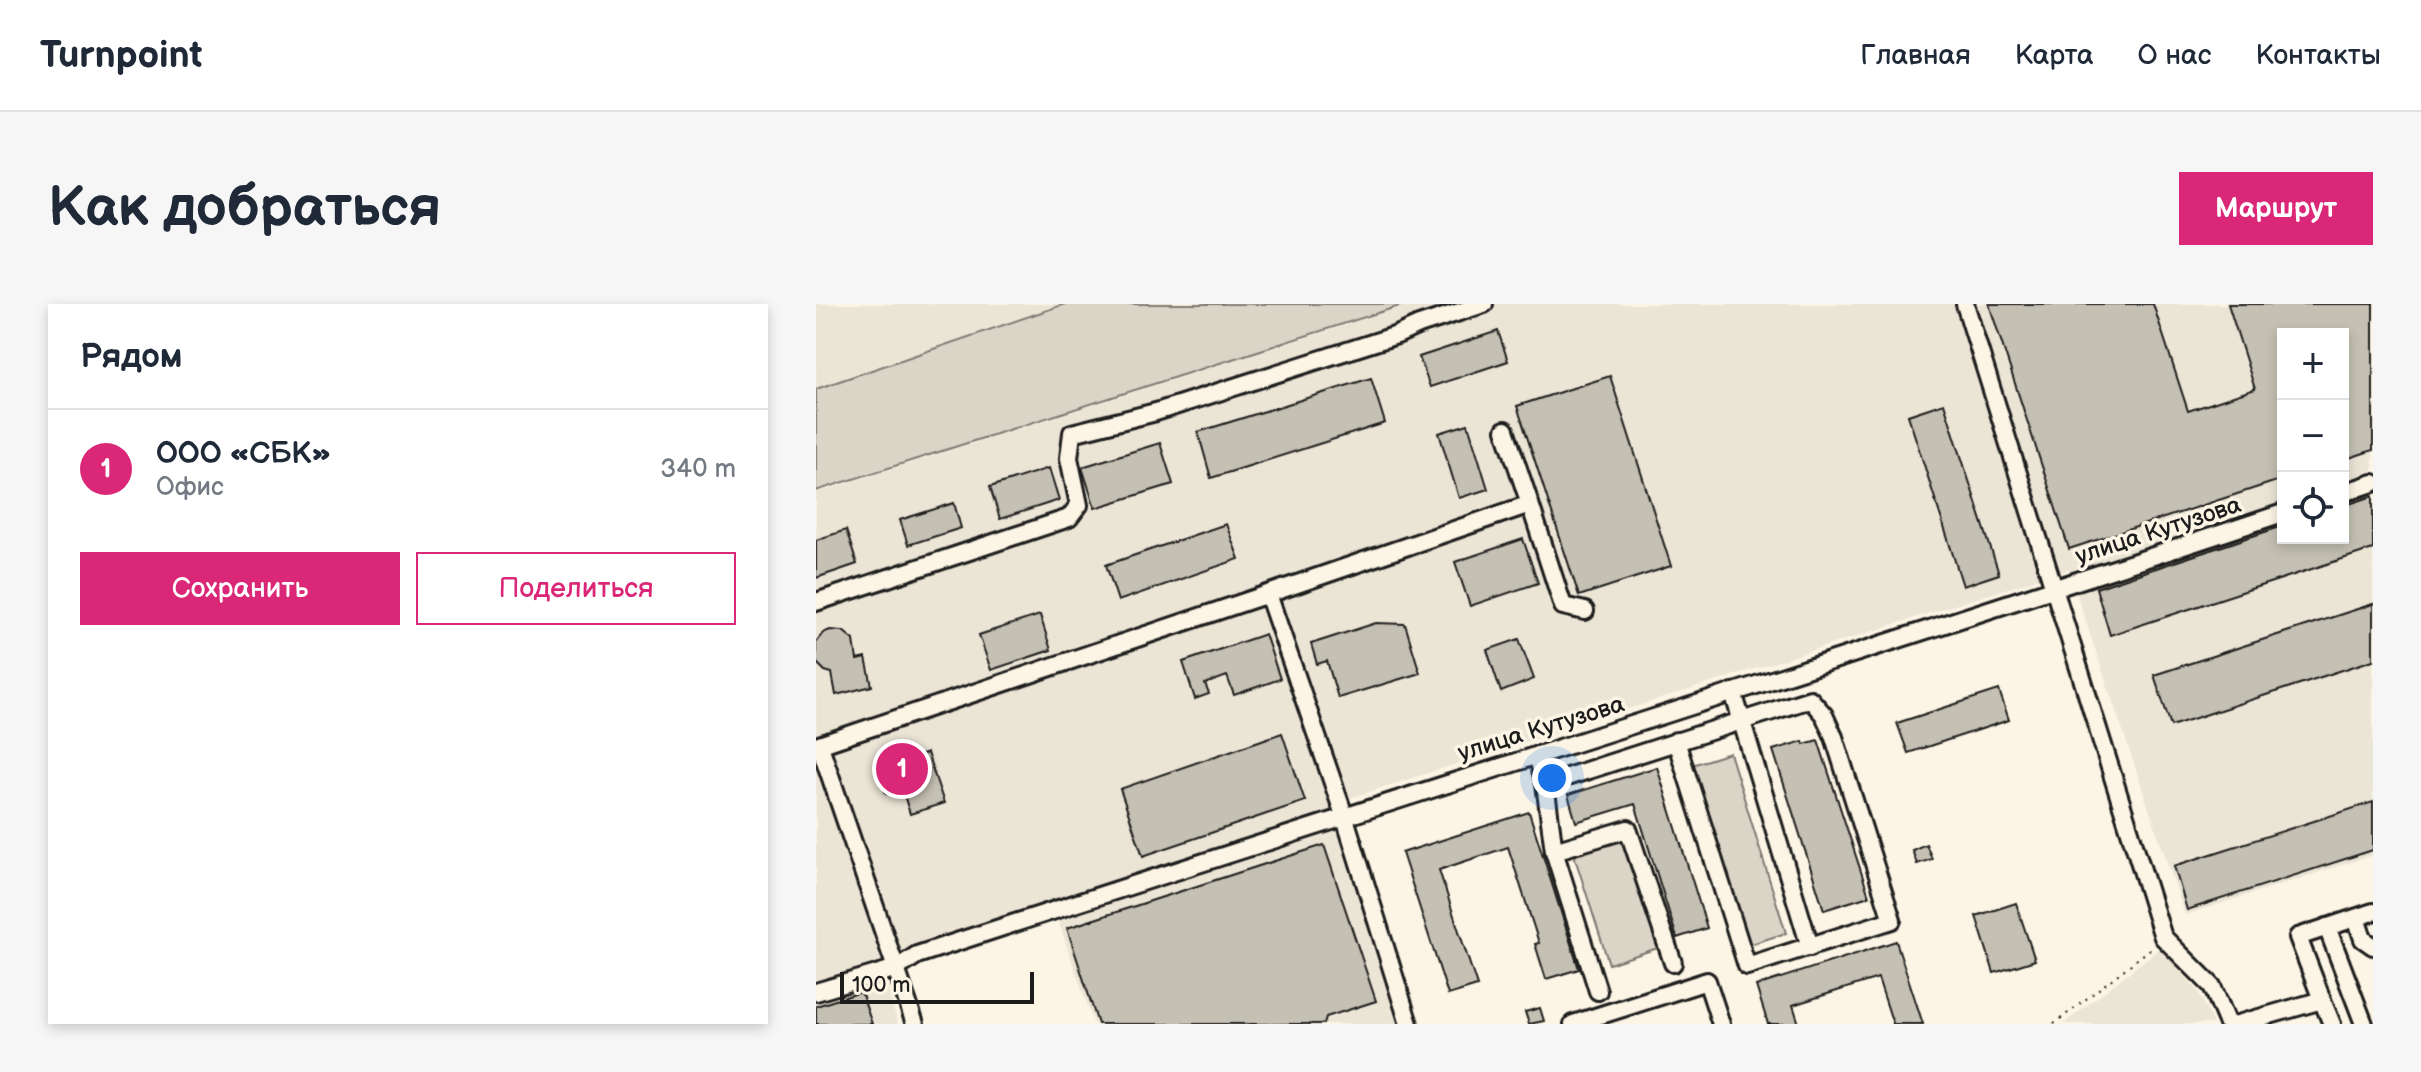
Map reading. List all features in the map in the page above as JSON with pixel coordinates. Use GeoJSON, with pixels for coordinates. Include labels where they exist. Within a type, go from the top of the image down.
{"type":"FeatureCollection","features":[{"type":"Feature","properties":{"kind":"street"},"geometry":{"type":"LineString","coordinates":[[816,602],[1069,518],[1079,505],[1069,458],[1072,433],[1156,412],[1484,304]]}},
{"type":"Feature","properties":{"kind":"street"},"geometry":{"type":"LineString","coordinates":[[1965,304],[2163,937],[2212,986],[2228,1024]]}},
{"type":"Feature","properties":{"kind":"street"},"geometry":{"type":"LineString","coordinates":[[1505,430],[1563,606],[1585,611]]}},
{"type":"Feature","properties":{"kind":"street"},"geometry":{"type":"LineString","coordinates":[[2349,491],[2373,483]]}},
{"type":"Feature","properties":{"kind":"street"},"geometry":{"type":"LineString","coordinates":[[915,1024],[818,746],[1530,504]]}},
{"type":"Feature","properties":{"kind":"street","name":"улица Кутузова"},"geometry":{"type":"LineString","coordinates":[[816,992],[897,968],[917,955],[1344,815],[2056,589],[2277,515]]}},
{"type":"Feature","properties":{"kind":"street"},"geometry":{"type":"LineString","coordinates":[[1268,594],[1344,815],[1409,1024]]}},
{"type":"Feature","properties":{"kind":"street"},"geometry":{"type":"LineString","coordinates":[[1733,692],[1810,947]]}},
{"type":"Feature","properties":{"kind":"street"},"geometry":{"type":"LineString","coordinates":[[1545,784],[1676,741],[1810,699],[1824,715],[1834,737],[1892,920],[1747,966],[1676,741]]}},
{"type":"Feature","properties":{"kind":"street"},"geometry":{"type":"LineString","coordinates":[[1537,755],[1545,784],[1554,851],[1598,991]]}},
{"type":"Feature","properties":{"kind":"street"},"geometry":{"type":"LineString","coordinates":[[1554,851],[1628,829],[1673,963]]}},
{"type":"Feature","properties":{"kind":"street"},"geometry":{"type":"LineString","coordinates":[[2332,1024],[2298,937],[2373,912]]}},
{"type":"Feature","properties":{"kind":"street"},"geometry":{"type":"LineString","coordinates":[[2356,918],[2363,939],[2373,946]]}},
{"type":"Feature","properties":{"kind":"street"},"geometry":{"type":"LineString","coordinates":[[2327,927],[2364,1024]]}},
{"type":"Feature","properties":{"kind":"street"},"geometry":{"type":"LineString","coordinates":[[1573,1024],[1707,981],[1721,1024]]}},
{"type":"Feature","properties":{"kind":"street"},"geometry":{"type":"LineString","coordinates":[[2238,1024],[2322,1000]]}},
{"type":"Feature","properties":{"kind":"path"},"geometry":{"type":"LineString","coordinates":[[2054,1024],[2163,937]]}},
{"type":"Feature","properties":{"kind":"shaded area"},"geometry":{"type":"Polygon","coordinates":[[[816,304],[1065,304],[816,389],[816,304]]]}},
{"type":"Feature","properties":{"kind":"shaded area"},"geometry":{"type":"Polygon","coordinates":[[[1065,304],[1406,304],[816,491],[816,389],[1065,304]]]}},
{"type":"Feature","properties":{"kind":"shaded area"},"geometry":{"type":"Polygon","coordinates":[[[1411,304],[2373,304],[2373,855],[2185,915],[2068,569],[1331,804],[1400,1024],[1094,1024],[1058,921],[884,977],[898,1024],[816,1024],[816,493],[1411,304]]]}},
{"type":"Feature","properties":{"kind":"shaded area"},"geometry":{"type":"Polygon","coordinates":[[[1730,753],[1786,933],[1748,945],[1692,765],[1730,753]]]}},
{"type":"Feature","properties":{"kind":"shaded area"},"geometry":{"type":"Polygon","coordinates":[[[1614,838],[1627,844],[1661,947],[1609,964],[1575,858],[1577,851],[1614,838]]]}},
{"type":"Feature","properties":{"kind":"shaded area"},"geometry":{"type":"Polygon","coordinates":[[[2160,948],[2198,991],[2213,1024],[2063,1024],[2160,948]]]}},
{"type":"Feature","properties":{"kind":"building"},"geometry":{"type":"Polygon","coordinates":[[[1989,304],[2153,304],[2188,411],[2255,389],[2228,304],[2373,304],[2373,450],[2349,458],[2349,328],[2277,328],[2277,481],[2069,549],[1989,304]]]}},
{"type":"Feature","properties":{"kind":"building"},"geometry":{"type":"Polygon","coordinates":[[[1498,331],[1508,361],[1430,387],[1419,357],[1498,331]]]}},
{"type":"Feature","properties":{"kind":"building"},"geometry":{"type":"Polygon","coordinates":[[[1610,376],[1671,566],[1579,596],[1517,406],[1610,376]]]}},
{"type":"Feature","properties":{"kind":"building"},"geometry":{"type":"Polygon","coordinates":[[[1371,378],[1385,423],[1211,478],[1198,432],[1371,378]]]}},
{"type":"Feature","properties":{"kind":"building"},"geometry":{"type":"Polygon","coordinates":[[[1944,403],[1999,574],[1963,586],[1908,415],[1944,403]]]}},
{"type":"Feature","properties":{"kind":"building"},"geometry":{"type":"Polygon","coordinates":[[[1468,424],[1488,489],[1459,498],[1439,433],[1468,424]]]}},
{"type":"Feature","properties":{"kind":"building"},"geometry":{"type":"Polygon","coordinates":[[[1160,443],[1173,484],[1095,508],[1082,467],[1160,443]]]}},
{"type":"Feature","properties":{"kind":"building"},"geometry":{"type":"Polygon","coordinates":[[[1049,468],[1059,500],[1000,519],[990,487],[1049,468]]]}},
{"type":"Feature","properties":{"kind":"building"},"geometry":{"type":"Polygon","coordinates":[[[2373,496],[2373,549],[2110,635],[2096,588],[2277,528],[2277,544],[2349,544],[2349,504],[2373,496]]]}},
{"type":"Feature","properties":{"kind":"building"},"geometry":{"type":"Polygon","coordinates":[[[954,503],[961,528],[908,545],[900,520],[954,503]]]}},
{"type":"Feature","properties":{"kind":"building"},"geometry":{"type":"Polygon","coordinates":[[[1226,524],[1239,559],[1118,601],[1106,565],[1226,524]]]}},
{"type":"Feature","properties":{"kind":"building"},"geometry":{"type":"Polygon","coordinates":[[[846,530],[857,564],[816,578],[816,540],[846,530]]]}},
{"type":"Feature","properties":{"kind":"building"},"geometry":{"type":"Polygon","coordinates":[[[1523,539],[1538,583],[1470,606],[1455,562],[1523,539]]]}},
{"type":"Feature","properties":{"kind":"building"},"geometry":{"type":"Polygon","coordinates":[[[2373,604],[2373,660],[2171,726],[2154,675],[2373,604]]]}},
{"type":"Feature","properties":{"kind":"building"},"geometry":{"type":"Polygon","coordinates":[[[1040,615],[1051,650],[991,670],[979,635],[1040,615]]]}},
{"type":"Feature","properties":{"kind":"building"},"geometry":{"type":"Polygon","coordinates":[[[1376,623],[1405,624],[1420,673],[1338,698],[1327,661],[1317,664],[1311,644],[1376,623]]]}},
{"type":"Feature","properties":{"kind":"building"},"geometry":{"type":"Polygon","coordinates":[[[830,630],[843,631],[854,640],[857,660],[866,658],[872,686],[836,695],[832,673],[816,662],[816,642],[830,630]]]}},
{"type":"Feature","properties":{"kind":"building"},"geometry":{"type":"Polygon","coordinates":[[[1265,634],[1280,679],[1234,695],[1227,676],[1205,684],[1209,694],[1195,699],[1183,662],[1265,634]]]}},
{"type":"Feature","properties":{"kind":"building"},"geometry":{"type":"Polygon","coordinates":[[[1519,639],[1534,679],[1501,692],[1487,650],[1519,639]]]}},
{"type":"Feature","properties":{"kind":"building"},"geometry":{"type":"Polygon","coordinates":[[[1999,690],[2009,720],[1908,753],[1897,723],[1999,690]]]}},
{"type":"Feature","properties":{"kind":"building"},"geometry":{"type":"Polygon","coordinates":[[[1282,733],[1305,801],[1143,856],[1120,789],[1282,733]]]}},
{"type":"Feature","properties":{"kind":"building"},"geometry":{"type":"Polygon","coordinates":[[[1818,740],[1869,896],[1824,910],[1773,750],[1818,740]]]}},
{"type":"Feature","properties":{"kind":"building"},"geometry":{"type":"Polygon","coordinates":[[[927,753],[944,803],[910,814],[902,789],[886,794],[878,769],[927,753]]]}},
{"type":"Feature","properties":{"kind":"building"},"geometry":{"type":"Polygon","coordinates":[[[1657,767],[1707,928],[1677,938],[1635,804],[1576,822],[1568,795],[1657,767]]]}},
{"type":"Feature","properties":{"kind":"building"},"geometry":{"type":"Polygon","coordinates":[[[2373,802],[2373,850],[2187,910],[2174,866],[2373,802]]]}},
{"type":"Feature","properties":{"kind":"building"},"geometry":{"type":"Polygon","coordinates":[[[1529,812],[1579,969],[1546,979],[1535,944],[1539,943],[1508,847],[1439,870],[1477,986],[1448,995],[1402,853],[1529,812]]]}},
{"type":"Feature","properties":{"kind":"building"},"geometry":{"type":"Polygon","coordinates":[[[1926,844],[1932,859],[1917,864],[1912,850],[1926,844]]]}},
{"type":"Feature","properties":{"kind":"building"},"geometry":{"type":"Polygon","coordinates":[[[1324,845],[1376,1001],[1326,1017],[1324,1024],[1098,1024],[1067,928],[1324,845]]]}},
{"type":"Feature","properties":{"kind":"building"},"geometry":{"type":"Polygon","coordinates":[[[2016,903],[2035,960],[1994,973],[1976,916],[2016,903]]]}},
{"type":"Feature","properties":{"kind":"building"},"geometry":{"type":"Polygon","coordinates":[[[1896,941],[1923,1024],[1893,1024],[1878,978],[1793,1005],[1799,1024],[1768,1024],[1756,986],[1896,941]]]}},
{"type":"Feature","properties":{"kind":"building"},"geometry":{"type":"Polygon","coordinates":[[[861,992],[872,1024],[816,1024],[816,1006],[861,992]]]}},
{"type":"Feature","properties":{"kind":"building"},"geometry":{"type":"Polygon","coordinates":[[[1540,1008],[1544,1021],[1529,1024],[1525,1012],[1540,1008]]]}},
{"type":"Feature","properties":{"kind":"place","name":"ООО «СБК»"},"geometry":{"type":"Point","coordinates":[902,769]}}]}
